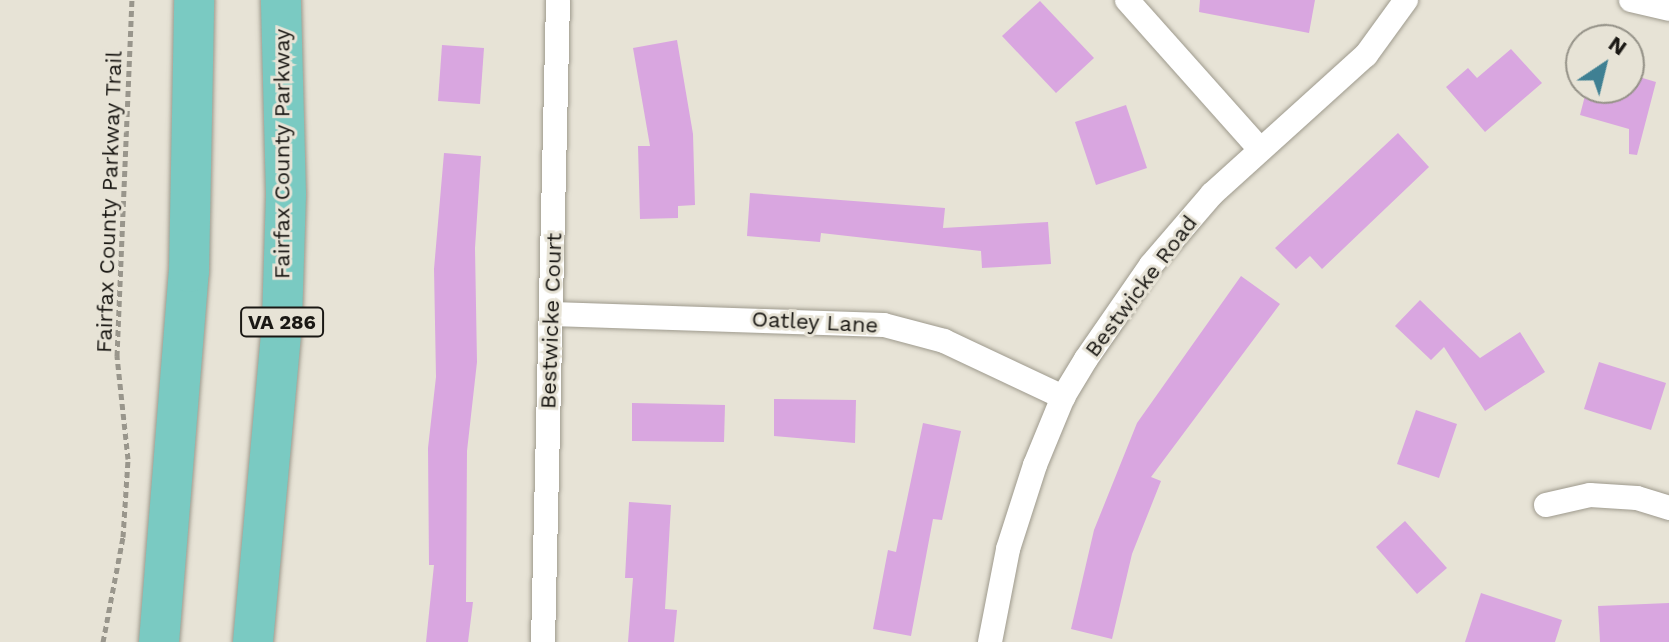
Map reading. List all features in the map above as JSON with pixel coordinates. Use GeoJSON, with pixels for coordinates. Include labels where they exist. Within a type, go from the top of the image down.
{"type":"FeatureCollection","features":[{"type":"Feature","properties":{"kind":"highway"},"geometry":{"type":"LineString","coordinates":[[159,642],[189,272],[194,0]]}},
{"type":"Feature","properties":{"kind":"highway","name":"Fairfax County Parkway"},"geometry":{"type":"LineString","coordinates":[[253,642],[282,321],[286,195],[281,0]]}},
{"type":"Feature","properties":{"kind":"street","name":"Bestwicke Court"},"geometry":{"type":"LineString","coordinates":[[543,642],[558,0]]}},
{"type":"Feature","properties":{"kind":"street"},"geometry":{"type":"LineString","coordinates":[[1127,0],[1259,148]]}},
{"type":"Feature","properties":{"kind":"street","name":"Bestwicke Road"},"geometry":{"type":"LineString","coordinates":[[990,642],[1008,549],[1063,397],[1151,265],[1259,148],[1366,55],[1406,0]]}},
{"type":"Feature","properties":{"kind":"street"},"geometry":{"type":"LineString","coordinates":[[1631,0],[1669,9]]}},
{"type":"Feature","properties":{"kind":"street","name":"Oatley Lane"},"geometry":{"type":"LineString","coordinates":[[552,314],[884,325],[944,341],[1063,397]]}},
{"type":"Feature","properties":{"kind":"street"},"geometry":{"type":"LineString","coordinates":[[1546,505],[1590,495],[1637,498],[1669,508]]}},
{"type":"Feature","properties":{"kind":"path","name":"Fairfax County Parkway Trail"},"geometry":{"type":"LineString","coordinates":[[103,642],[123,537],[128,459],[117,356],[132,0]]}},
{"type":"Feature","properties":{"kind":"building"},"geometry":{"type":"Polygon","coordinates":[[[1200,0],[1315,0],[1309,33],[1199,12],[1200,0]]]}},
{"type":"Feature","properties":{"kind":"building"},"geometry":{"type":"Polygon","coordinates":[[[1040,1],[1094,58],[1056,93],[1002,36],[1040,1]]]}},
{"type":"Feature","properties":{"kind":"building"},"geometry":{"type":"Polygon","coordinates":[[[677,40],[693,134],[695,205],[678,206],[678,218],[640,219],[638,146],[650,146],[633,48],[677,40]]]}},
{"type":"Feature","properties":{"kind":"building"},"geometry":{"type":"Polygon","coordinates":[[[442,45],[484,48],[480,104],[438,101],[442,45]]]}},
{"type":"Feature","properties":{"kind":"building"},"geometry":{"type":"Polygon","coordinates":[[[1511,49],[1542,83],[1485,132],[1446,87],[1468,68],[1477,78],[1511,49]]]}},
{"type":"Feature","properties":{"kind":"building"},"geometry":{"type":"Polygon","coordinates":[[[1645,79],[1656,82],[1637,155],[1629,154],[1629,129],[1580,115],[1583,104],[1645,104],[1645,79]]]}},
{"type":"Feature","properties":{"kind":"building"},"geometry":{"type":"Polygon","coordinates":[[[1126,105],[1147,168],[1096,185],[1075,122],[1126,105]]]}},
{"type":"Feature","properties":{"kind":"building"},"geometry":{"type":"Polygon","coordinates":[[[1398,133],[1429,167],[1322,269],[1310,256],[1296,269],[1275,248],[1398,133]]]}},
{"type":"Feature","properties":{"kind":"building"},"geometry":{"type":"Polygon","coordinates":[[[444,153],[481,156],[475,248],[477,362],[467,451],[466,602],[473,602],[468,642],[426,642],[434,565],[429,565],[428,448],[436,377],[434,269],[444,153]]]}},
{"type":"Feature","properties":{"kind":"building"},"geometry":{"type":"Polygon","coordinates":[[[750,193],[945,208],[943,228],[1048,222],[1051,264],[982,268],[981,251],[821,233],[820,242],[747,236],[750,193]]]}},
{"type":"Feature","properties":{"kind":"building"},"geometry":{"type":"Polygon","coordinates":[[[1241,276],[1280,304],[1151,477],[1161,481],[1132,554],[1112,639],[1071,629],[1094,530],[1137,423],[1241,276]]]}},
{"type":"Feature","properties":{"kind":"building"},"geometry":{"type":"Polygon","coordinates":[[[1420,300],[1480,358],[1520,332],[1545,372],[1485,411],[1444,347],[1431,360],[1395,326],[1420,300]]]}},
{"type":"Feature","properties":{"kind":"building"},"geometry":{"type":"Polygon","coordinates":[[[1599,362],[1666,383],[1651,430],[1584,409],[1599,362]]]}},
{"type":"Feature","properties":{"kind":"building"},"geometry":{"type":"Polygon","coordinates":[[[774,399],[856,400],[855,443],[774,436],[774,399]]]}},
{"type":"Feature","properties":{"kind":"building"},"geometry":{"type":"Polygon","coordinates":[[[632,403],[725,405],[724,442],[632,441],[632,403]]]}},
{"type":"Feature","properties":{"kind":"building"},"geometry":{"type":"Polygon","coordinates":[[[1416,410],[1457,424],[1439,478],[1397,464],[1416,410]]]}},
{"type":"Feature","properties":{"kind":"building"},"geometry":{"type":"Polygon","coordinates":[[[923,423],[961,431],[942,520],[933,519],[911,636],[873,629],[888,550],[896,552],[923,423]]]}},
{"type":"Feature","properties":{"kind":"building"},"geometry":{"type":"Polygon","coordinates":[[[629,502],[671,505],[665,609],[677,610],[674,642],[628,642],[633,578],[625,578],[629,502]]]}},
{"type":"Feature","properties":{"kind":"building"},"geometry":{"type":"Polygon","coordinates":[[[1405,521],[1447,568],[1417,594],[1376,547],[1405,521]]]}},
{"type":"Feature","properties":{"kind":"building"},"geometry":{"type":"Polygon","coordinates":[[[1481,593],[1562,620],[1555,642],[1465,642],[1481,593]]]}},
{"type":"Feature","properties":{"kind":"building"},"geometry":{"type":"Polygon","coordinates":[[[1669,603],[1669,642],[1600,642],[1598,606],[1669,603]]]}}]}
